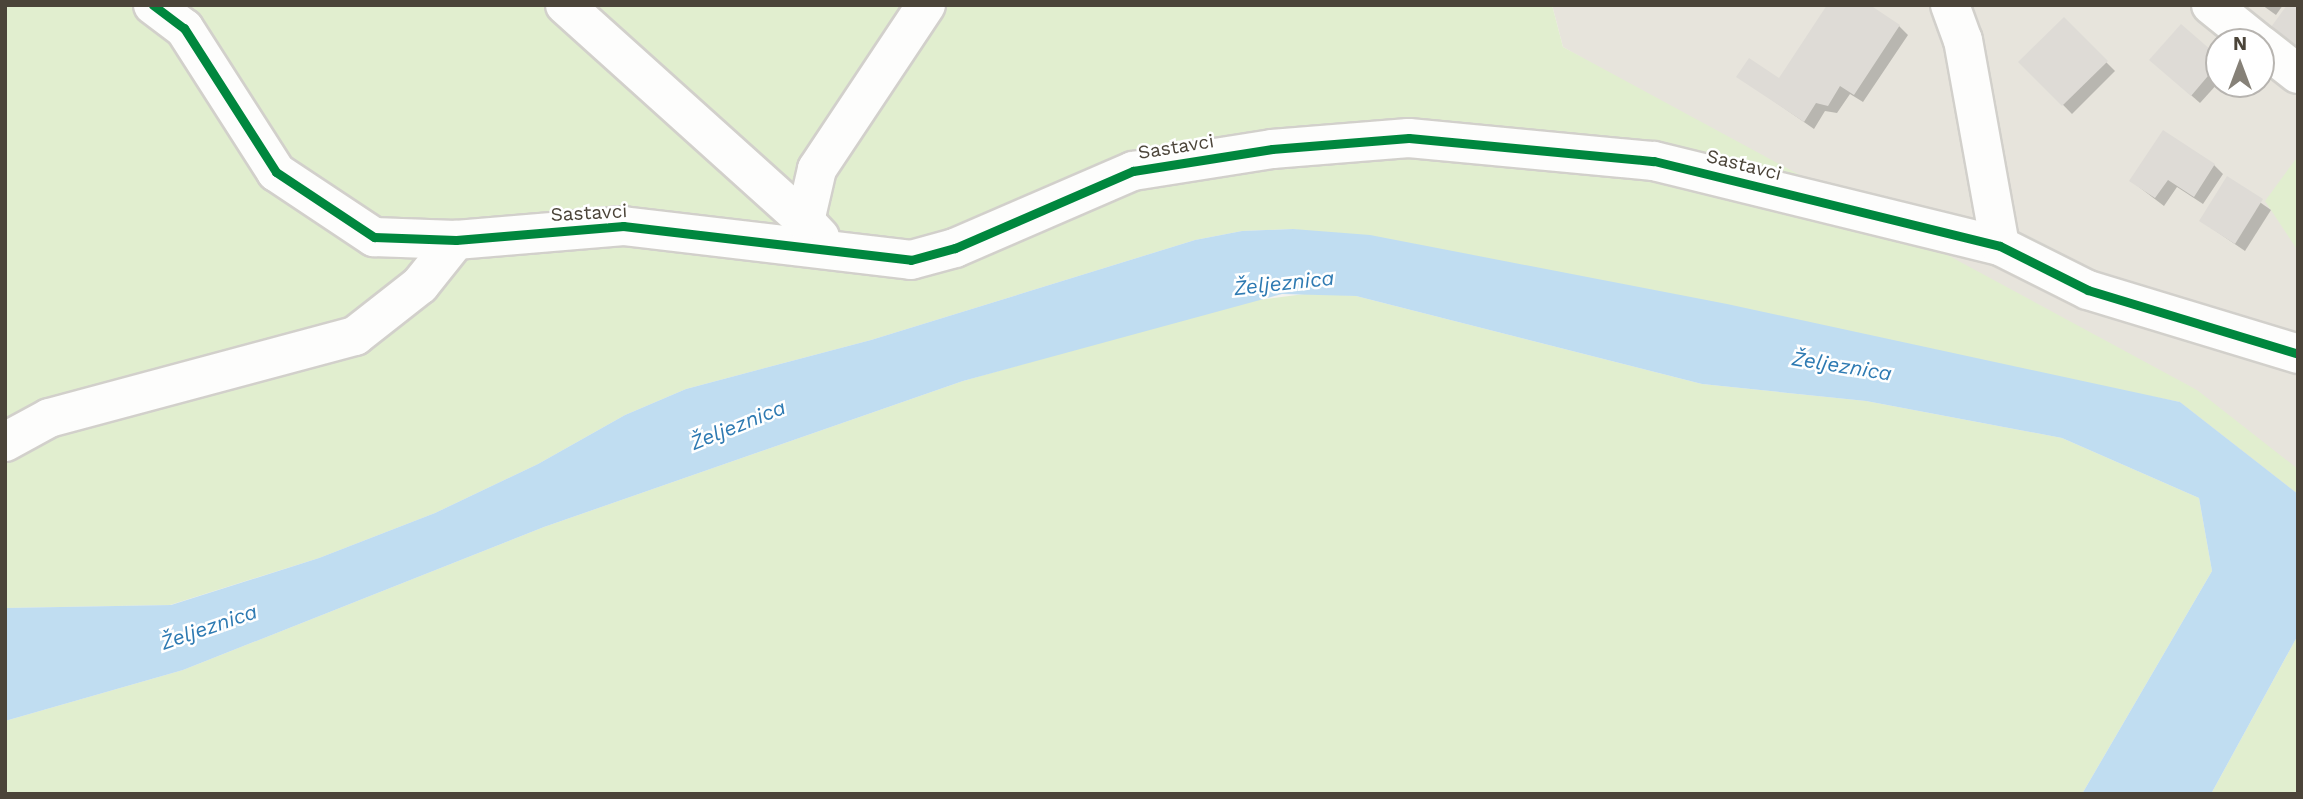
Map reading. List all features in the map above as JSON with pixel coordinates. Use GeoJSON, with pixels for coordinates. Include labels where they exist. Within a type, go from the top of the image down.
{"type":"FeatureCollection","features":[{"type":"Feature","properties":{"kind":"street","name":"Sastavci"},"geometry":{"type":"LineString","coordinates":[[153,5],[184,28],[276,172],[374,237],[456,240],[623,226],[817,234],[867,257],[911,260],[955,248],[1133,171],[1272,149],[1409,138],[1654,161],[2000,246],[2088,290],[2298,354]]}},
{"type":"Feature","properties":{"kind":"street"},"geometry":{"type":"LineString","coordinates":[[565,5],[817,234]]}},
{"type":"Feature","properties":{"kind":"street"},"geometry":{"type":"LineString","coordinates":[[817,234],[817,169],[926,5]]}},
{"type":"Feature","properties":{"kind":"street"},"geometry":{"type":"LineString","coordinates":[[1950,5],[1963,40],[2000,246]]}},
{"type":"Feature","properties":{"kind":"street"},"geometry":{"type":"LineString","coordinates":[[2211,5],[2240,28]]}},
{"type":"Feature","properties":{"kind":"street"},"geometry":{"type":"LineString","coordinates":[[2275,56],[2298,74]]}},
{"type":"Feature","properties":{"kind":"street"},"geometry":{"type":"LineString","coordinates":[[5,442],[49,418],[355,336],[420,285],[456,240]]}},
{"type":"Feature","properties":{"kind":"shaded area"},"geometry":{"type":"Polygon","coordinates":[[[1552,5],[2298,5],[2298,494],[2180,402],[1563,47],[1552,5]]]}},
{"type":"Feature","properties":{"kind":"green space"},"geometry":{"type":"Polygon","coordinates":[[[5,5],[1552,5],[1563,47],[2197,390],[2298,469],[2298,494],[2180,402],[1293,229],[1242,231],[1195,240],[871,340],[686,389],[625,415],[538,464],[435,513],[319,558],[170,605],[5,608],[5,5]]]}},
{"type":"Feature","properties":{"kind":"green space"},"geometry":{"type":"Polygon","coordinates":[[[2298,156],[2298,251],[2265,201],[2298,156]]]}},
{"type":"Feature","properties":{"kind":"green space"},"geometry":{"type":"Polygon","coordinates":[[[1312,293],[1356,296],[1702,384],[1866,401],[2062,438],[2199,498],[2212,571],[2082,794],[5,794],[5,721],[183,670],[544,527],[963,381],[1242,302],[1312,293]]]}},
{"type":"Feature","properties":{"kind":"green space"},"geometry":{"type":"Polygon","coordinates":[[[2298,635],[2298,794],[2211,794],[2298,635]]]}},
{"type":"Feature","properties":{"kind":"water","name":"Željeznica"},"geometry":{"type":"Polygon","coordinates":[[[1293,229],[1370,235],[1727,304],[2180,402],[2298,494],[2298,635],[2211,794],[2082,794],[2212,571],[2199,498],[2062,438],[1866,401],[1702,384],[1356,296],[1282,294],[963,381],[544,527],[183,670],[5,721],[5,608],[171,605],[319,558],[435,513],[538,464],[625,415],[686,389],[871,340],[1195,240],[1242,231],[1293,229]]]}},
{"type":"Feature","properties":{"kind":"building"},"geometry":{"type":"Polygon","coordinates":[[[1827,5],[1870,5],[1900,25],[1854,95],[1840,86],[1828,106],[1816,103],[1804,122],[1736,77],[1749,58],[1779,78],[1827,5]]]}},
{"type":"Feature","properties":{"kind":"building"},"geometry":{"type":"Polygon","coordinates":[[[2287,5],[2298,5],[2298,53],[2275,39],[2275,28],[2270,28],[2287,5]]]}},
{"type":"Feature","properties":{"kind":"building"},"geometry":{"type":"Polygon","coordinates":[[[2064,17],[2108,61],[2062,106],[2018,62],[2064,17]]]}},
{"type":"Feature","properties":{"kind":"building"},"geometry":{"type":"Polygon","coordinates":[[[2181,24],[2205,45],[2205,80],[2191,96],[2149,60],[2181,24]]]}},
{"type":"Feature","properties":{"kind":"building"},"geometry":{"type":"Polygon","coordinates":[[[2163,130],[2215,164],[2194,197],[2168,180],[2155,198],[2129,181],[2163,130]]]}},
{"type":"Feature","properties":{"kind":"building"},"geometry":{"type":"Polygon","coordinates":[[[2227,176],[2263,199],[2235,244],[2199,221],[2227,176]]]}},
{"type":"Feature","properties":{"kind":"cycle path"},"geometry":{"type":"LineString","coordinates":[[153,5],[184,28],[276,172],[374,237],[456,240],[623,226],[911,260],[955,248],[1133,171],[1272,149],[1409,138],[1654,161],[2000,246],[2088,290],[2298,354]]}}]}
